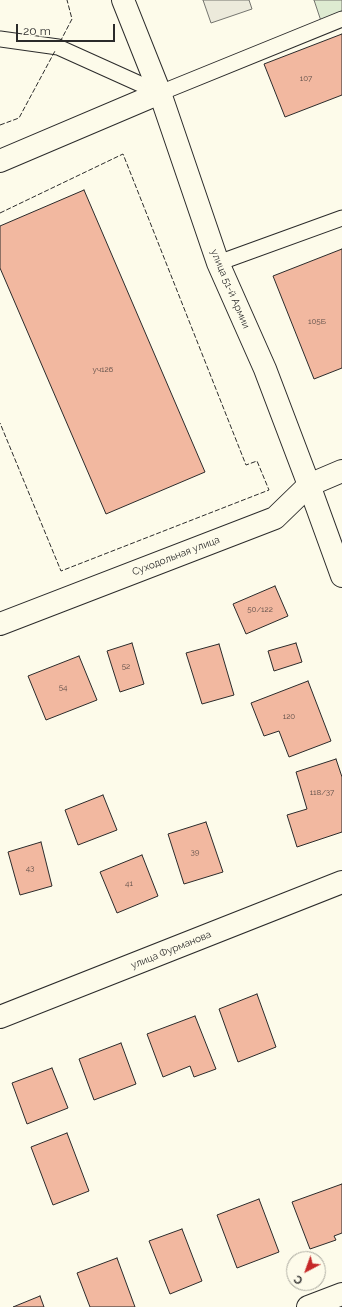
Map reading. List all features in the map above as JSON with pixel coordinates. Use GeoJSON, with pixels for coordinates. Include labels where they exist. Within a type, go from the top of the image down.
{"type":"FeatureCollection","features":[{"type":"Feature","properties":{"kind":"street","name":"улица 51-й Армии"},"geometry":{"type":"LineString","coordinates":[[123,0],[160,93],[218,263],[265,369],[342,576]]}},
{"type":"Feature","properties":{"kind":"street"},"geometry":{"type":"LineString","coordinates":[[0,161],[160,93]]}},
{"type":"Feature","properties":{"kind":"street","name":"Суходольная улица"},"geometry":{"type":"LineString","coordinates":[[0,624],[275,518],[309,485],[342,471]]}},
{"type":"Feature","properties":{"kind":"street","name":"улица Фурманова"},"geometry":{"type":"LineString","coordinates":[[0,1017],[342,882]]}},
{"type":"Feature","properties":{"kind":"street"},"geometry":{"type":"LineString","coordinates":[[308,1307],[342,1294]]}},
{"type":"Feature","properties":{"kind":"lane"},"geometry":{"type":"LineString","coordinates":[[0,39],[58,47],[160,93],[342,19]]}},
{"type":"Feature","properties":{"kind":"lane"},"geometry":{"type":"LineString","coordinates":[[218,263],[342,218]]}},
{"type":"Feature","properties":{"kind":"green space"},"geometry":{"type":"Polygon","coordinates":[[[314,0],[342,0],[342,12],[321,21],[314,0]]]}},
{"type":"Feature","properties":{"kind":"shaded area"},"geometry":{"type":"Polygon","coordinates":[[[203,0],[249,0],[252,9],[211,23],[203,0]]]}},
{"type":"Feature","properties":{"kind":"building"},"geometry":{"type":"Polygon","coordinates":[[[342,34],[342,95],[285,117],[264,64],[342,34]]]}},
{"type":"Feature","properties":{"kind":"building"},"geometry":{"type":"Polygon","coordinates":[[[84,190],[205,472],[106,514],[0,268],[0,226],[84,190]]]}},
{"type":"Feature","properties":{"kind":"building"},"geometry":{"type":"Polygon","coordinates":[[[342,249],[342,368],[314,379],[273,276],[342,249]]]}},
{"type":"Feature","properties":{"kind":"building"},"geometry":{"type":"Polygon","coordinates":[[[275,586],[288,616],[246,634],[233,604],[275,586]]]}},
{"type":"Feature","properties":{"kind":"building"},"geometry":{"type":"Polygon","coordinates":[[[132,643],[144,684],[120,692],[107,651],[132,643]]]}},
{"type":"Feature","properties":{"kind":"building"},"geometry":{"type":"Polygon","coordinates":[[[296,643],[302,662],[274,671],[268,651],[296,643]]]}},
{"type":"Feature","properties":{"kind":"building"},"geometry":{"type":"Polygon","coordinates":[[[219,644],[234,695],[202,704],[186,653],[219,644]]]}},
{"type":"Feature","properties":{"kind":"building"},"geometry":{"type":"Polygon","coordinates":[[[79,656],[97,700],[46,720],[28,676],[79,656]]]}},
{"type":"Feature","properties":{"kind":"building"},"geometry":{"type":"Polygon","coordinates":[[[308,681],[331,741],[289,757],[279,731],[264,736],[251,703],[308,681]]]}},
{"type":"Feature","properties":{"kind":"building"},"geometry":{"type":"Polygon","coordinates":[[[336,759],[342,777],[342,832],[297,847],[287,815],[307,809],[296,772],[336,759]]]}},
{"type":"Feature","properties":{"kind":"building"},"geometry":{"type":"Polygon","coordinates":[[[103,795],[117,830],[78,845],[65,810],[103,795]]]}},
{"type":"Feature","properties":{"kind":"building"},"geometry":{"type":"Polygon","coordinates":[[[206,822],[223,872],[184,884],[168,834],[206,822]]]}},
{"type":"Feature","properties":{"kind":"building"},"geometry":{"type":"Polygon","coordinates":[[[41,842],[52,886],[20,895],[8,852],[41,842]]]}},
{"type":"Feature","properties":{"kind":"building"},"geometry":{"type":"Polygon","coordinates":[[[142,855],[158,896],[117,913],[100,872],[142,855]]]}},
{"type":"Feature","properties":{"kind":"building"},"geometry":{"type":"Polygon","coordinates":[[[257,994],[276,1047],[238,1062],[219,1009],[257,994]]]}},
{"type":"Feature","properties":{"kind":"building"},"geometry":{"type":"Polygon","coordinates":[[[195,1016],[216,1069],[194,1077],[190,1066],[163,1077],[147,1034],[195,1016]]]}},
{"type":"Feature","properties":{"kind":"building"},"geometry":{"type":"Polygon","coordinates":[[[121,1043],[136,1084],[94,1100],[79,1059],[121,1043]]]}},
{"type":"Feature","properties":{"kind":"building"},"geometry":{"type":"Polygon","coordinates":[[[52,1068],[68,1108],[27,1124],[12,1083],[52,1068]]]}},
{"type":"Feature","properties":{"kind":"building"},"geometry":{"type":"Polygon","coordinates":[[[67,1133],[89,1191],[53,1205],[31,1147],[67,1133]]]}},
{"type":"Feature","properties":{"kind":"building"},"geometry":{"type":"Polygon","coordinates":[[[342,1184],[342,1233],[334,1236],[336,1240],[310,1249],[292,1202],[342,1184]]]}},
{"type":"Feature","properties":{"kind":"building"},"geometry":{"type":"Polygon","coordinates":[[[259,1199],[279,1252],[237,1268],[217,1215],[259,1199]]]}},
{"type":"Feature","properties":{"kind":"building"},"geometry":{"type":"Polygon","coordinates":[[[182,1229],[202,1281],[170,1294],[149,1241],[182,1229]]]}},
{"type":"Feature","properties":{"kind":"building"},"geometry":{"type":"Polygon","coordinates":[[[117,1258],[135,1307],[90,1307],[77,1273],[117,1258]]]}},
{"type":"Feature","properties":{"kind":"building"},"geometry":{"type":"Polygon","coordinates":[[[40,1296],[44,1307],[13,1307],[40,1296]]]}},
{"type":"Feature","properties":{"kind":"fence"},"geometry":{"type":"LineString","coordinates":[[60,42],[72,19],[67,0]]}},
{"type":"Feature","properties":{"kind":"fence"},"geometry":{"type":"LineString","coordinates":[[0,125],[19,118],[55,51]]}},
{"type":"Feature","properties":{"kind":"fence"},"geometry":{"type":"LineString","coordinates":[[0,213],[123,154],[246,465],[257,461],[269,490],[61,571],[0,423]]}}]}
